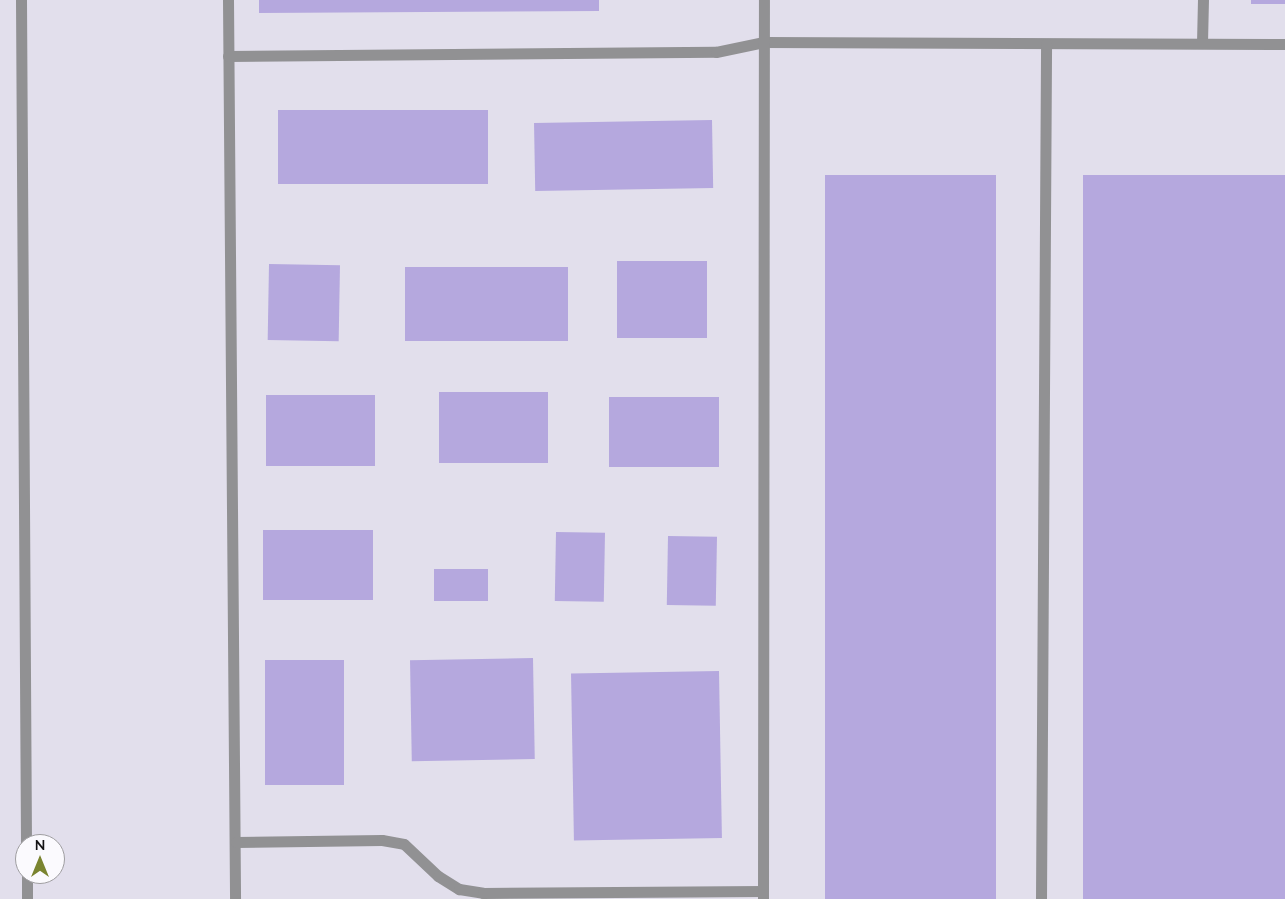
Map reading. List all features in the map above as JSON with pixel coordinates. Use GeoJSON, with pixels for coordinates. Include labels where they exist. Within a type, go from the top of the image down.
{"type":"FeatureCollection","features":[{"type":"Feature","properties":{"kind":"lane"},"geometry":{"type":"LineString","coordinates":[[21,0],[26,834]]}},
{"type":"Feature","properties":{"kind":"lane"},"geometry":{"type":"LineString","coordinates":[[228,0],[235,899]]}},
{"type":"Feature","properties":{"kind":"lane"},"geometry":{"type":"LineString","coordinates":[[236,842],[382,840],[404,844],[438,876],[459,889],[483,894],[763,895],[764,0]]}},
{"type":"Feature","properties":{"kind":"lane"},"geometry":{"type":"LineString","coordinates":[[1202,43],[1203,0]]}},
{"type":"Feature","properties":{"kind":"lane"},"geometry":{"type":"LineString","coordinates":[[228,56],[716,52],[764,42],[1285,44]]}},
{"type":"Feature","properties":{"kind":"lane"},"geometry":{"type":"LineString","coordinates":[[1041,899],[1046,44]]}},
{"type":"Feature","properties":{"kind":"lane"},"geometry":{"type":"LineString","coordinates":[[27,884],[27,899]]}},
{"type":"Feature","properties":{"kind":"shaded area"},"geometry":{"type":"Polygon","coordinates":[[[0,0],[1285,0],[1285,899],[0,899],[0,0]]]}},
{"type":"Feature","properties":{"kind":"building"},"geometry":{"type":"Polygon","coordinates":[[[259,0],[599,0],[599,11],[259,13],[259,0]]]}},
{"type":"Feature","properties":{"kind":"building"},"geometry":{"type":"Polygon","coordinates":[[[1251,0],[1285,0],[1285,4],[1251,4],[1251,0]]]}},
{"type":"Feature","properties":{"kind":"building"},"geometry":{"type":"Polygon","coordinates":[[[278,110],[488,110],[488,184],[278,184],[278,110]]]}},
{"type":"Feature","properties":{"kind":"building"},"geometry":{"type":"Polygon","coordinates":[[[712,120],[713,188],[535,191],[534,123],[712,120]]]}},
{"type":"Feature","properties":{"kind":"building"},"geometry":{"type":"Polygon","coordinates":[[[825,175],[996,175],[996,899],[825,899],[825,175]]]}},
{"type":"Feature","properties":{"kind":"building"},"geometry":{"type":"Polygon","coordinates":[[[1083,175],[1285,175],[1285,899],[1083,899],[1083,175]]]}},
{"type":"Feature","properties":{"kind":"building"},"geometry":{"type":"Polygon","coordinates":[[[617,261],[707,261],[707,338],[617,338],[617,261]]]}},
{"type":"Feature","properties":{"kind":"building"},"geometry":{"type":"Polygon","coordinates":[[[269,264],[340,265],[339,341],[268,340],[269,264]]]}},
{"type":"Feature","properties":{"kind":"building"},"geometry":{"type":"Polygon","coordinates":[[[405,267],[568,267],[568,341],[405,341],[405,267]]]}},
{"type":"Feature","properties":{"kind":"building"},"geometry":{"type":"Polygon","coordinates":[[[439,392],[548,392],[548,463],[439,463],[439,392]]]}},
{"type":"Feature","properties":{"kind":"building"},"geometry":{"type":"Polygon","coordinates":[[[266,395],[375,395],[375,466],[266,466],[266,395]]]}},
{"type":"Feature","properties":{"kind":"building"},"geometry":{"type":"Polygon","coordinates":[[[609,397],[719,397],[719,467],[609,467],[609,397]]]}},
{"type":"Feature","properties":{"kind":"building"},"geometry":{"type":"Polygon","coordinates":[[[263,530],[373,530],[373,600],[263,600],[263,530]]]}},
{"type":"Feature","properties":{"kind":"building"},"geometry":{"type":"Polygon","coordinates":[[[556,532],[605,533],[604,602],[555,601],[556,532]]]}},
{"type":"Feature","properties":{"kind":"building"},"geometry":{"type":"Polygon","coordinates":[[[668,536],[717,537],[716,606],[667,605],[668,536]]]}},
{"type":"Feature","properties":{"kind":"building"},"geometry":{"type":"Polygon","coordinates":[[[434,569],[488,569],[488,601],[434,601],[434,569]]]}},
{"type":"Feature","properties":{"kind":"building"},"geometry":{"type":"Polygon","coordinates":[[[533,658],[535,759],[412,761],[410,660],[533,658]]]}},
{"type":"Feature","properties":{"kind":"building"},"geometry":{"type":"Polygon","coordinates":[[[265,660],[344,660],[344,785],[265,785],[265,660]]]}},
{"type":"Feature","properties":{"kind":"building"},"geometry":{"type":"Polygon","coordinates":[[[719,671],[722,838],[574,841],[571,674],[719,671]]]}}]}
